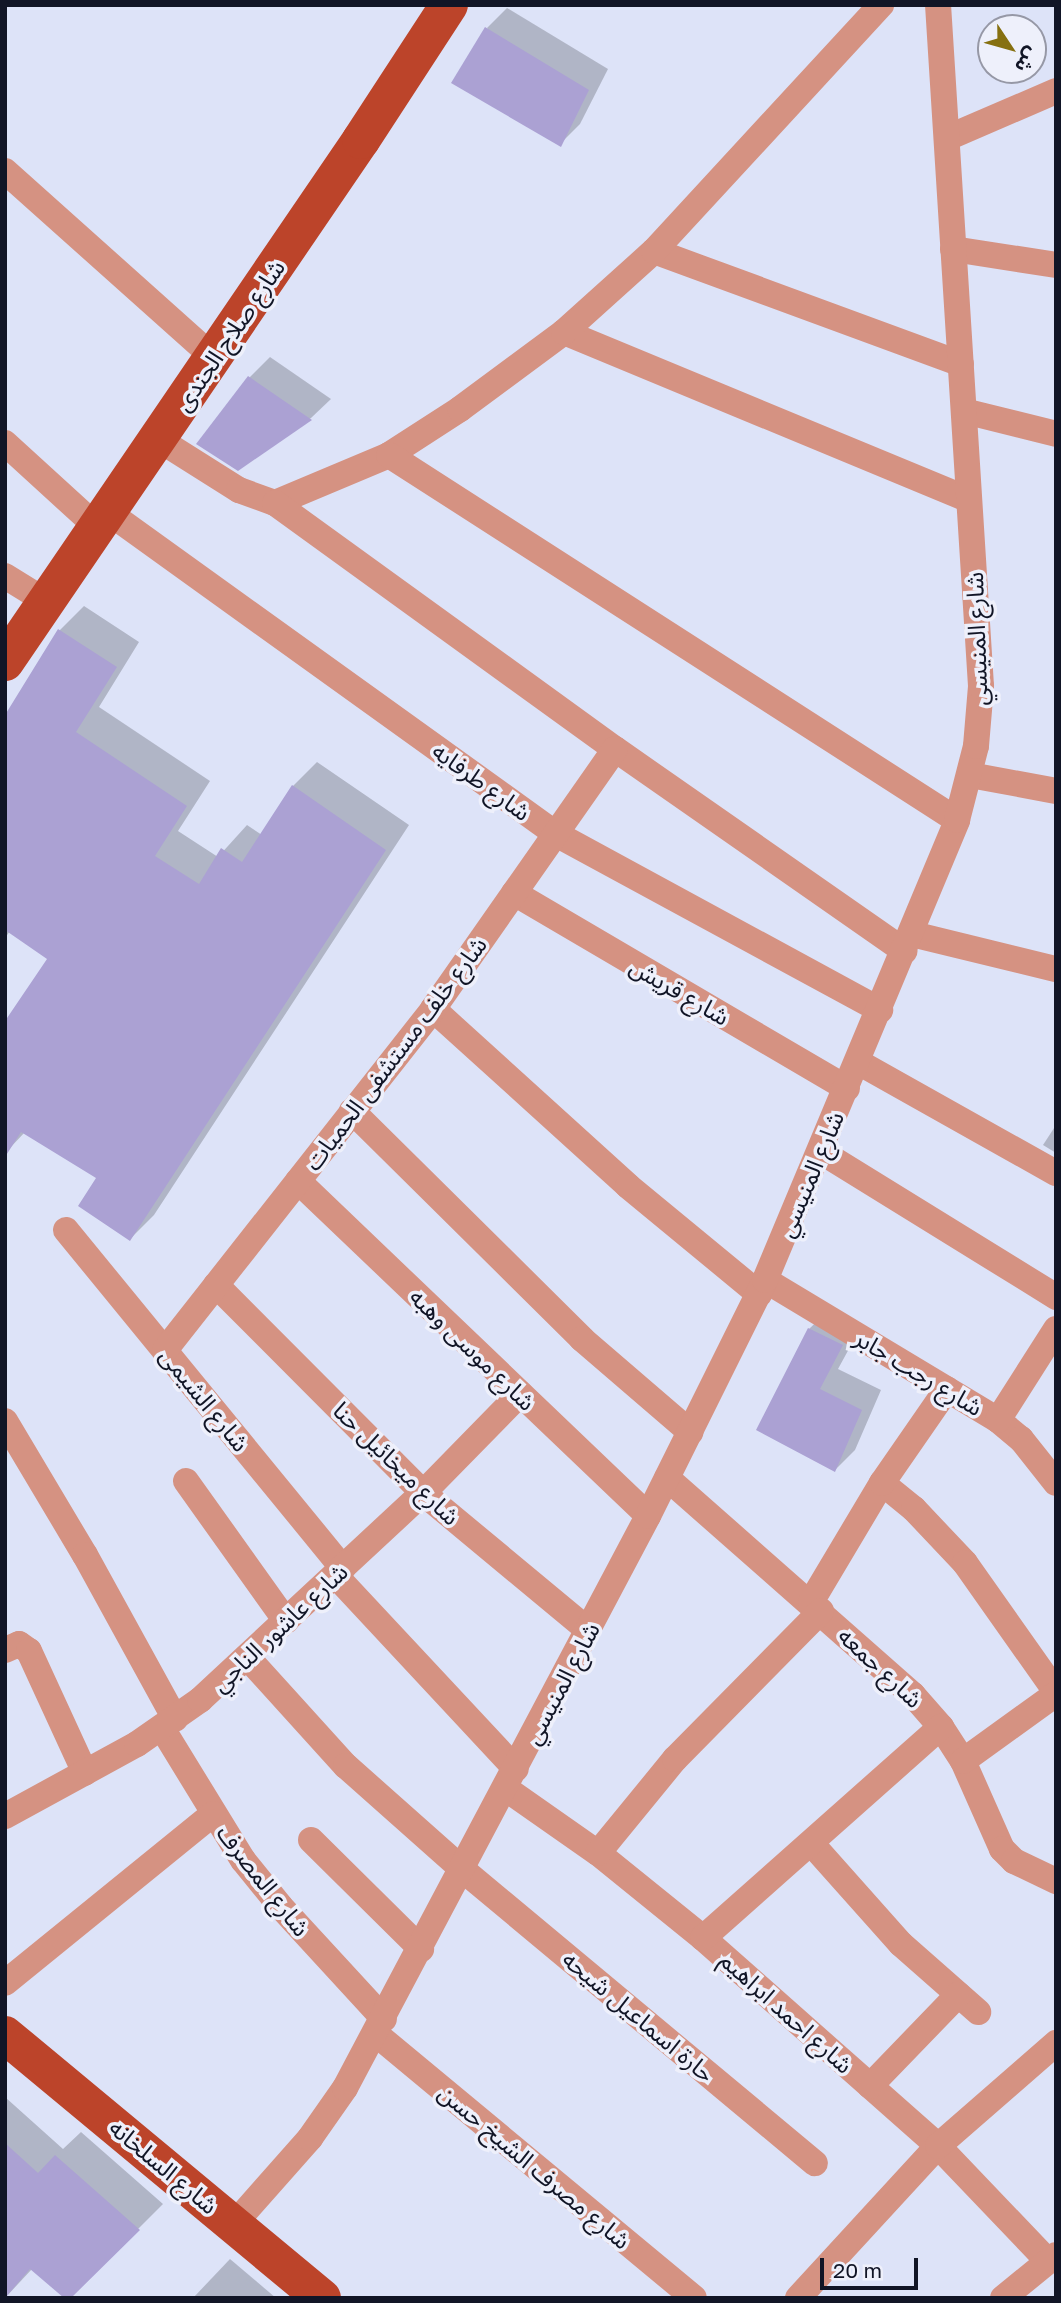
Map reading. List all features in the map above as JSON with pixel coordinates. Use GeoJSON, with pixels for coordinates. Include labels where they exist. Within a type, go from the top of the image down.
{"type":"FeatureCollection","features":[{"type":"Feature","properties":{"kind":"main road","name":"شارع صلاح الجندى"},"geometry":{"type":"LineString","coordinates":[[5,663],[214,358],[449,5]]}},
{"type":"Feature","properties":{"kind":"main road","name":"شارع السلخانه"},"geometry":{"type":"LineString","coordinates":[[5,2035],[322,2298]]}},
{"type":"Feature","properties":{"kind":"street"},"geometry":{"type":"LineString","coordinates":[[275,503],[389,455],[460,409],[564,332],[654,251],[881,5]]}},
{"type":"Feature","properties":{"kind":"street","name":"شارع المنيسي"},"geometry":{"type":"LineString","coordinates":[[234,2224],[310,2138],[345,2088],[380,2027],[648,1516],[762,1287],[909,942],[957,820],[970,775],[981,686],[938,5]]}},
{"type":"Feature","properties":{"kind":"street"},"geometry":{"type":"LineString","coordinates":[[947,138],[1056,91]]}},
{"type":"Feature","properties":{"kind":"street"},"geometry":{"type":"LineString","coordinates":[[5,171],[214,358]]}},
{"type":"Feature","properties":{"kind":"street"},"geometry":{"type":"LineString","coordinates":[[953,248],[1056,265]]}},
{"type":"Feature","properties":{"kind":"street"},"geometry":{"type":"LineString","coordinates":[[654,251],[961,364]]}},
{"type":"Feature","properties":{"kind":"street"},"geometry":{"type":"LineString","coordinates":[[564,332],[969,500]]}},
{"type":"Feature","properties":{"kind":"street"},"geometry":{"type":"LineString","coordinates":[[964,411],[1056,433]]}},
{"type":"Feature","properties":{"kind":"street"},"geometry":{"type":"LineString","coordinates":[[158,439],[239,489],[275,503],[615,749],[909,942],[1056,969]]}},
{"type":"Feature","properties":{"kind":"street","name":"شارع طرفايه"},"geometry":{"type":"LineString","coordinates":[[5,443],[103,520],[556,834],[880,1010]]}},
{"type":"Feature","properties":{"kind":"street"},"geometry":{"type":"LineString","coordinates":[[389,455],[957,820]]}},
{"type":"Feature","properties":{"kind":"street"},"geometry":{"type":"LineString","coordinates":[[5,576],[47,602]]}},
{"type":"Feature","properties":{"kind":"street","name":"شارع خلف مستشفى الحميات"},"geometry":{"type":"LineString","coordinates":[[165,1350],[433,1009],[615,749]]}},
{"type":"Feature","properties":{"kind":"street"},"geometry":{"type":"LineString","coordinates":[[970,775],[1056,792]]}},
{"type":"Feature","properties":{"kind":"street","name":"شارع قريش"},"geometry":{"type":"LineString","coordinates":[[514,893],[847,1088]]}},
{"type":"Feature","properties":{"kind":"street","name":"شارع رجب جابر"},"geometry":{"type":"LineString","coordinates":[[433,1009],[628,1186],[762,1287],[998,1420],[1021,1438],[1056,1483]]}},
{"type":"Feature","properties":{"kind":"street"},"geometry":{"type":"LineString","coordinates":[[858,1062],[1056,1173]]}},
{"type":"Feature","properties":{"kind":"street"},"geometry":{"type":"LineString","coordinates":[[352,1111],[582,1339],[690,1432]]}},
{"type":"Feature","properties":{"kind":"street"},"geometry":{"type":"LineString","coordinates":[[820,1151],[1056,1297]]}},
{"type":"Feature","properties":{"kind":"street","name":"شارع موسى وهبه"},"geometry":{"type":"LineString","coordinates":[[298,1181],[648,1516]]}},
{"type":"Feature","properties":{"kind":"street","name":"شارع الشيمى"},"geometry":{"type":"LineString","coordinates":[[66,1230],[165,1350],[339,1572],[510,1778]]}},
{"type":"Feature","properties":{"kind":"street","name":"شارع ميخائيل حنا"},"geometry":{"type":"LineString","coordinates":[[216,1285],[423,1493],[588,1630]]}},
{"type":"Feature","properties":{"kind":"street"},"geometry":{"type":"LineString","coordinates":[[998,1420],[1056,1329]]}},
{"type":"Feature","properties":{"kind":"street"},"geometry":{"type":"LineString","coordinates":[[598,1853],[675,1759],[816,1606],[882,1483],[947,1389]]}},
{"type":"Feature","properties":{"kind":"street","name":"شارع عاشور الناجي"},"geometry":{"type":"LineString","coordinates":[[5,1816],[168,1724],[247,1657],[339,1572],[423,1493],[520,1394]]}},
{"type":"Feature","properties":{"kind":"street","name":"شارع المصرف"},"geometry":{"type":"LineString","coordinates":[[5,1421],[85,1555],[213,1814],[243,1860],[380,2027]]}},
{"type":"Feature","properties":{"kind":"street","name":"شارع جمعه"},"geometry":{"type":"LineString","coordinates":[[667,1478],[816,1606],[913,1695],[941,1727],[963,1761],[1002,1849],[1014,1861],[1056,1881]]}},
{"type":"Feature","properties":{"kind":"street"},"geometry":{"type":"LineString","coordinates":[[186,1480],[286,1621]]}},
{"type":"Feature","properties":{"kind":"street"},"geometry":{"type":"LineString","coordinates":[[882,1483],[922,1517],[965,1563],[1056,1693],[963,1761]]}},
{"type":"Feature","properties":{"kind":"street"},"geometry":{"type":"LineString","coordinates":[[5,1650],[19,1644],[29,1651],[85,1773]]}},
{"type":"Feature","properties":{"kind":"street","name":"حارة اسماعيل شيحه"},"geometry":{"type":"LineString","coordinates":[[247,1657],[346,1766],[463,1870],[815,2163]]}},
{"type":"Feature","properties":{"kind":"street"},"geometry":{"type":"LineString","coordinates":[[703,1938],[941,1727]]}},
{"type":"Feature","properties":{"kind":"street","name":"شارع احمد ابراهيم"},"geometry":{"type":"LineString","coordinates":[[510,1778],[703,1938],[938,2146],[1052,2258]]}},
{"type":"Feature","properties":{"kind":"street"},"geometry":{"type":"LineString","coordinates":[[5,1983],[213,1814]]}},
{"type":"Feature","properties":{"kind":"street"},"geometry":{"type":"LineString","coordinates":[[311,1840],[421,1949]]}},
{"type":"Feature","properties":{"kind":"street"},"geometry":{"type":"LineString","coordinates":[[811,1843],[901,1944],[978,2012]]}},
{"type":"Feature","properties":{"kind":"street"},"geometry":{"type":"LineString","coordinates":[[870,2086],[958,1995]]}},
{"type":"Feature","properties":{"kind":"street","name":"شارع مصرف الشيخ حسن"},"geometry":{"type":"LineString","coordinates":[[380,2027],[694,2298]]}},
{"type":"Feature","properties":{"kind":"street"},"geometry":{"type":"LineString","coordinates":[[798,2298],[938,2146],[1056,2043]]}},
{"type":"Feature","properties":{"kind":"street"},"geometry":{"type":"LineString","coordinates":[[1003,2298],[1052,2258]]}},
{"type":"Feature","properties":{"kind":"building"},"geometry":{"type":"Polygon","coordinates":[[[485,27],[589,90],[561,147],[451,83],[485,27]]]}},
{"type":"Feature","properties":{"kind":"building"},"geometry":{"type":"Polygon","coordinates":[[[248,376],[312,420],[238,471],[196,444],[248,376]]]}},
{"type":"Feature","properties":{"kind":"building"},"geometry":{"type":"Polygon","coordinates":[[[58,629],[117,667],[76,732],[187,806],[155,856],[199,884],[221,848],[242,862],[292,785],[386,850],[130,1241],[78,1206],[96,1178],[21,1132],[5,1157],[5,1021],[47,959],[5,930],[5,715],[58,629]]]}},
{"type":"Feature","properties":{"kind":"building"},"geometry":{"type":"Polygon","coordinates":[[[808,1328],[843,1345],[820,1389],[862,1410],[835,1472],[756,1430],[808,1328]]]}},
{"type":"Feature","properties":{"kind":"building"},"geometry":{"type":"Polygon","coordinates":[[[5,2143],[38,2173],[55,2155],[140,2230],[71,2298],[64,2298],[30,2269],[5,2298],[5,2143]]]}}]}
